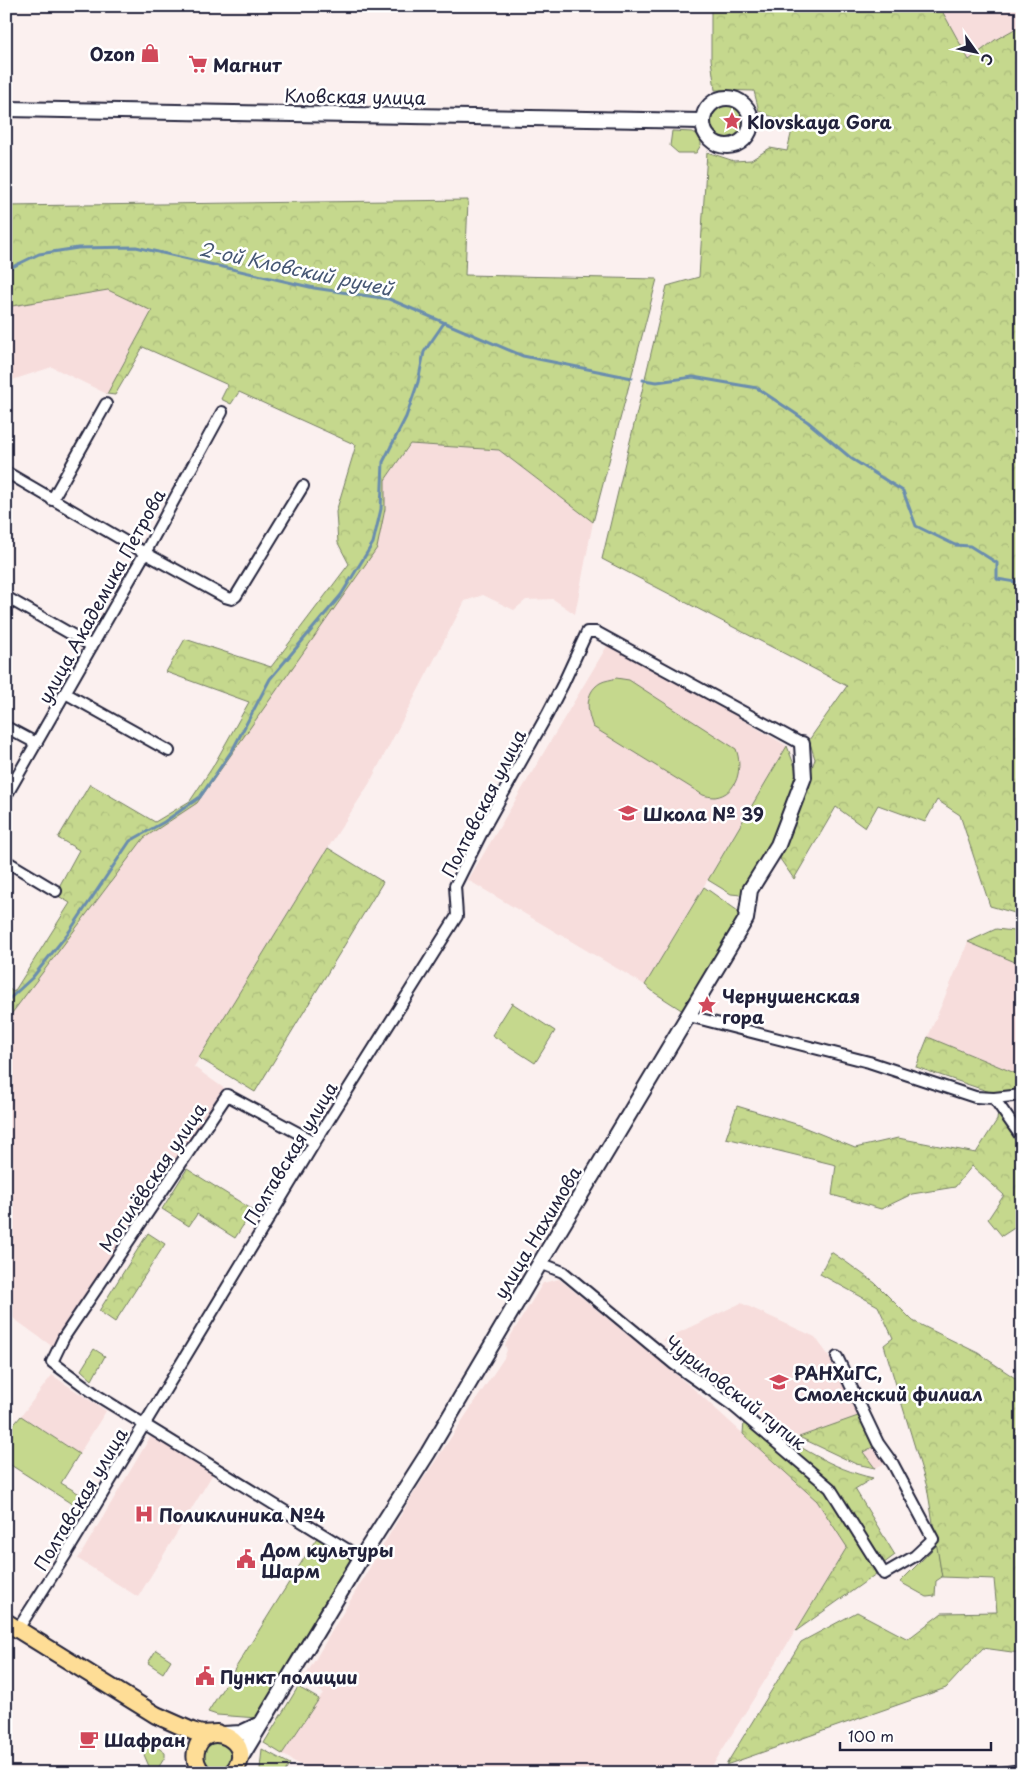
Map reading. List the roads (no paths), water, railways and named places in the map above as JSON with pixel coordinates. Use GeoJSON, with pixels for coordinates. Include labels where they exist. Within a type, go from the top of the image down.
{"type":"FeatureCollection","features":[{"type":"Feature","properties":{"kind":"main road"},"geometry":{"type":"LineString","coordinates":[[12,1625],[156,1715],[192,1731],[202,1734],[220,1734],[233,1740],[238,1747],[238,1768]]}},
{"type":"Feature","properties":{"kind":"main road"},"geometry":{"type":"LineString","coordinates":[[156,1715],[184,1741],[199,1769]]}},
{"type":"Feature","properties":{"kind":"main road"},"geometry":{"type":"LineString","coordinates":[[199,1769],[197,1748],[201,1740],[208,1735],[220,1734]]}},
{"type":"Feature","properties":{"kind":"street","name":"Кловская улица"},"geometry":{"type":"LineString","coordinates":[[6,109],[702,121]]}},
{"type":"Feature","properties":{"kind":"street"},"geometry":{"type":"LineString","coordinates":[[52,500],[106,404]]}},
{"type":"Feature","properties":{"kind":"street","name":"улица Академика Петрова"},"geometry":{"type":"LineString","coordinates":[[6,796],[145,553],[222,412]]}},
{"type":"Feature","properties":{"kind":"street"},"geometry":{"type":"LineString","coordinates":[[6,472],[145,553],[225,597],[232,599],[236,596],[303,486]]}},
{"type":"Feature","properties":{"kind":"street"},"geometry":{"type":"LineString","coordinates":[[6,597],[92,646]]}},
{"type":"Feature","properties":{"kind":"street","name":"Полтавская улица"},"geometry":{"type":"LineString","coordinates":[[12,1625],[66,1554],[315,1142],[457,916],[456,886],[485,826],[564,684],[586,632],[596,632],[802,744]]}},
{"type":"Feature","properties":{"kind":"street"},"geometry":{"type":"LineString","coordinates":[[65,694],[169,751]]}},
{"type":"Feature","properties":{"kind":"street"},"geometry":{"type":"LineString","coordinates":[[6,727],[36,743]]}},
{"type":"Feature","properties":{"kind":"street","name":"улица Нахимова"},"geometry":{"type":"LineString","coordinates":[[238,1768],[260,1724],[361,1558],[428,1453],[746,919],[750,890],[778,845],[804,777],[802,744]]}},
{"type":"Feature","properties":{"kind":"street"},"geometry":{"type":"LineString","coordinates":[[6,861],[56,891]]}},
{"type":"Feature","properties":{"kind":"street"},"geometry":{"type":"LineString","coordinates":[[689,1016],[869,1062],[975,1097],[994,1098],[1022,1095]]}},
{"type":"Feature","properties":{"kind":"street","name":"Могилёвская улица"},"geometry":{"type":"LineString","coordinates":[[144,1425],[98,1396],[52,1362],[64,1338],[227,1095],[315,1142]]}},
{"type":"Feature","properties":{"kind":"street"},"geometry":{"type":"LineString","coordinates":[[994,1098],[1022,1138]]}},
{"type":"Feature","properties":{"kind":"street","name":"Чуриловский тупик"},"geometry":{"type":"LineString","coordinates":[[540,1263],[563,1272],[674,1364],[732,1405],[830,1488],[884,1574],[915,1556],[933,1539],[893,1464],[878,1443],[837,1358]]}},
{"type":"Feature","properties":{"kind":"street"},"geometry":{"type":"LineString","coordinates":[[144,1425],[361,1558]]}},
{"type":"Feature","properties":{"kind":"street"},"geometry":{"type":"LineString","coordinates":[[220,1734],[241,1733],[260,1724]]}},
{"type":"Feature","properties":{"kind":"street"},"geometry":{"type":"LineString","coordinates":[[1000,1773],[1022,1770]]}},
{"type":"Feature","properties":{"kind":"waterway","name":"2-ой Кловский ручей"},"geometry":{"type":"LineString","coordinates":[[6,270],[39,254],[78,248],[136,247],[314,288],[389,299],[523,356],[632,378]]}},
{"type":"Feature","properties":{"kind":"waterway"},"geometry":{"type":"LineString","coordinates":[[6,1002],[32,978],[69,932],[130,841],[164,822],[200,797],[233,749],[270,679],[341,595],[373,543],[381,509],[383,462],[406,417],[418,382],[424,352],[444,323]]}},
{"type":"Feature","properties":{"kind":"waterway","name":"2-ой Кловский ручей"},"geometry":{"type":"LineString","coordinates":[[643,380],[657,382],[693,377],[757,388],[808,422],[852,459],[903,491],[916,526],[955,545],[970,546],[997,563],[997,579],[1022,583]]}},
{"type":"Feature","properties":{"kind":"place","name":"Ozon"},"geometry":{"type":"Point","coordinates":[150,53]}},
{"type":"Feature","properties":{"kind":"place","name":"Магнит"},"geometry":{"type":"Point","coordinates":[198,64]}},
{"type":"Feature","properties":{"kind":"place","name":"Klovskaya Gora"},"geometry":{"type":"Point","coordinates":[732,121]}},
{"type":"Feature","properties":{"kind":"place","name":"Школа № 39"},"geometry":{"type":"Point","coordinates":[628,813]}},
{"type":"Feature","properties":{"kind":"place","name":"Чернушенская гора"},"geometry":{"type":"Point","coordinates":[707,1005]}},
{"type":"Feature","properties":{"kind":"place","name":"РАНХиГС, Смоленский филиал"},"geometry":{"type":"Point","coordinates":[779,1382]}},
{"type":"Feature","properties":{"kind":"place","name":"Поликлиника №4"},"geometry":{"type":"Point","coordinates":[144,1514]}},
{"type":"Feature","properties":{"kind":"place","name":"Дом культуры Шарм"},"geometry":{"type":"Point","coordinates":[246,1559]}},
{"type":"Feature","properties":{"kind":"place","name":"Пункт полиции"},"geometry":{"type":"Point","coordinates":[205,1676]}},
{"type":"Feature","properties":{"kind":"place","name":"Шафран"},"geometry":{"type":"Point","coordinates":[89,1739]}}]}
